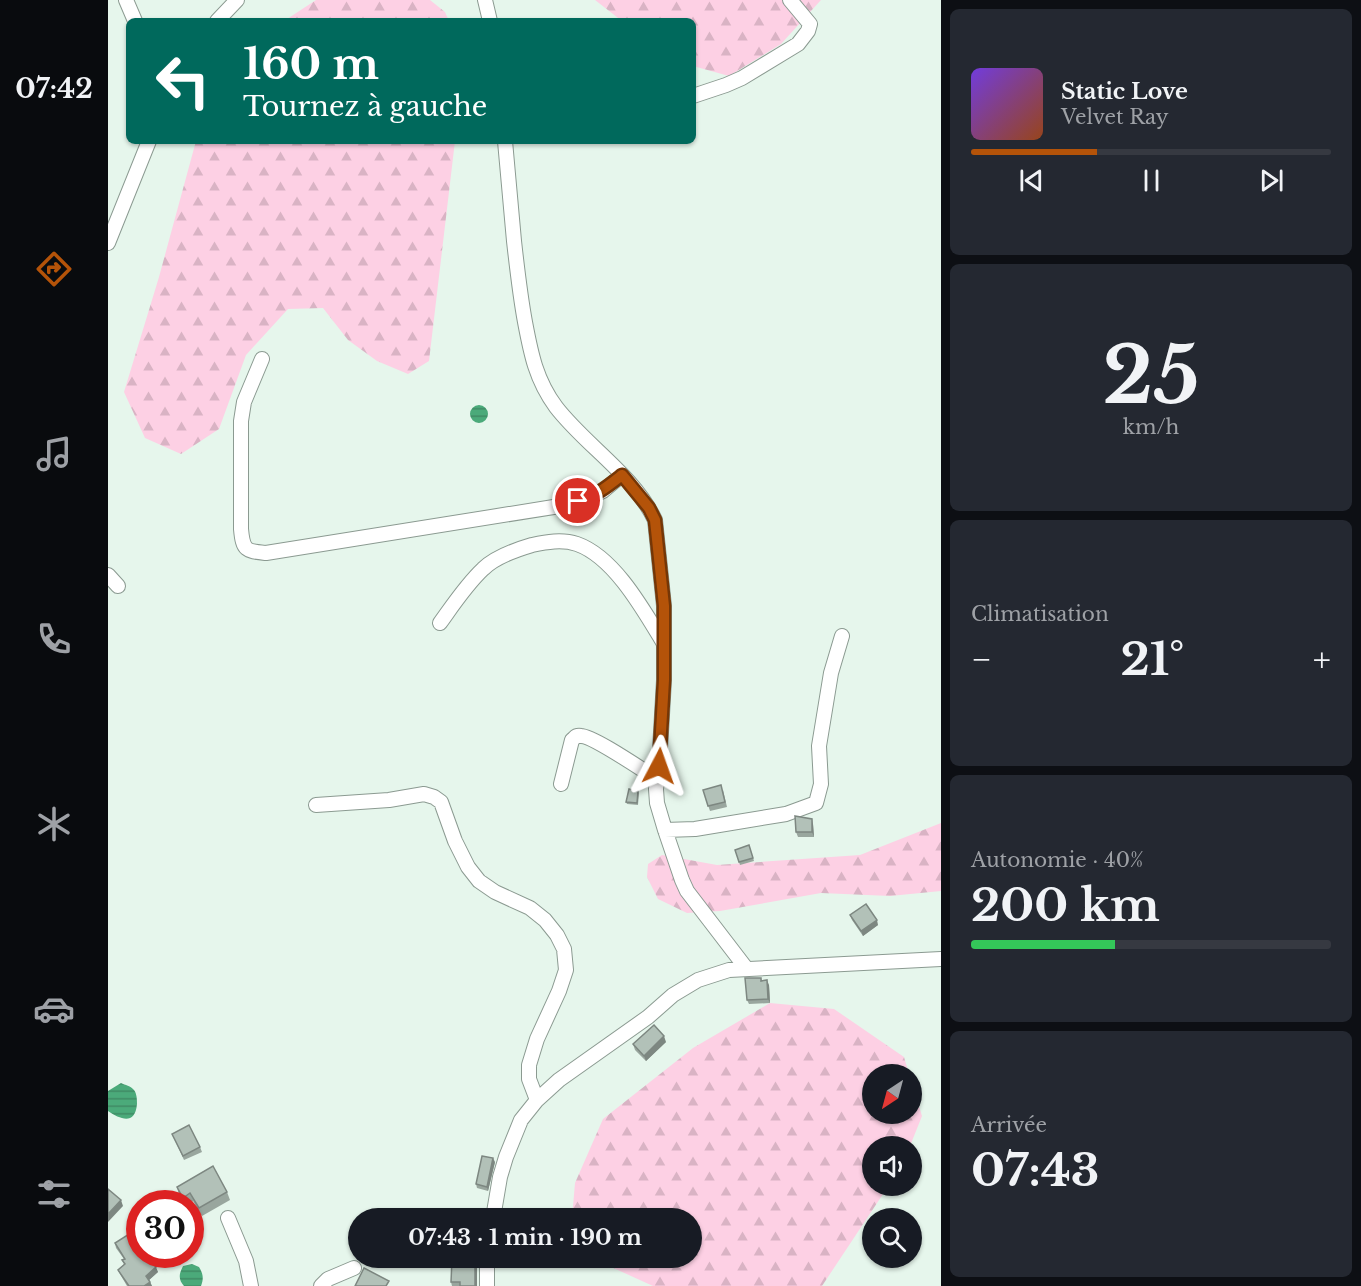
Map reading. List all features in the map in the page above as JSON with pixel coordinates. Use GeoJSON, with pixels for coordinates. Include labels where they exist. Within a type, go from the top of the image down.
{"type":"FeatureCollection","features":[{"type":"Feature","properties":{"kind":"street"},"geometry":{"type":"LineString","coordinates":[[126,0],[134,18]]}},
{"type":"Feature","properties":{"kind":"street"},"geometry":{"type":"LineString","coordinates":[[221,18],[237,0]]}},
{"type":"Feature","properties":{"kind":"street"},"geometry":{"type":"LineString","coordinates":[[485,0],[489,18]]}},
{"type":"Feature","properties":{"kind":"street"},"geometry":{"type":"LineString","coordinates":[[696,95],[741,78],[798,44],[808,31],[810,24],[790,0]]}},
{"type":"Feature","properties":{"kind":"street"},"geometry":{"type":"LineString","coordinates":[[108,243],[148,144]]}},
{"type":"Feature","properties":{"kind":"street"},"geometry":{"type":"LineString","coordinates":[[505,144],[518,283],[532,357],[538,376],[568,421],[622,475],[649,508],[655,520],[664,606],[662,724],[656,789],[657,803],[687,891],[746,968]]}},
{"type":"Feature","properties":{"kind":"street"},"geometry":{"type":"LineString","coordinates":[[262,360],[244,402],[241,421],[241,530],[245,548],[251,552],[266,553],[566,505],[603,491],[622,475]]}},
{"type":"Feature","properties":{"kind":"street"},"geometry":{"type":"LineString","coordinates":[[440,622],[471,582],[492,562],[520,548],[556,541],[575,543],[599,556],[635,595],[664,643]]}},
{"type":"Feature","properties":{"kind":"street"},"geometry":{"type":"LineString","coordinates":[[108,574],[118,586]]}},
{"type":"Feature","properties":{"kind":"street"},"geometry":{"type":"LineString","coordinates":[[665,830],[695,829],[786,814],[816,803],[820,784],[819,746],[831,673],[842,636]]}},
{"type":"Feature","properties":{"kind":"street"},"geometry":{"type":"LineString","coordinates":[[561,784],[572,740],[581,736],[657,779]]}},
{"type":"Feature","properties":{"kind":"street"},"geometry":{"type":"LineString","coordinates":[[315,805],[389,800],[424,794],[434,797],[441,802],[455,841],[468,867],[479,881],[495,892],[530,908],[546,920],[564,949],[566,970],[528,1065],[529,1079],[537,1100]]}},
{"type":"Feature","properties":{"kind":"street"},"geometry":{"type":"LineString","coordinates":[[495,1208],[506,1157],[521,1120],[537,1100],[559,1080],[648,1017],[673,995],[698,980],[729,970],[746,968],[941,959]]}},
{"type":"Feature","properties":{"kind":"street"},"geometry":{"type":"LineString","coordinates":[[228,1218],[246,1261],[251,1286]]}},
{"type":"Feature","properties":{"kind":"street"},"geometry":{"type":"LineString","coordinates":[[321,1286],[328,1280],[354,1268]]}},
{"type":"Feature","properties":{"kind":"street"},"geometry":{"type":"LineString","coordinates":[[487,1268],[487,1286]]}},
{"type":"Feature","properties":{"kind":"green space"},"geometry":{"type":"Polygon","coordinates":[[[316,0],[430,0],[445,12],[448,18],[289,18],[316,0]]]}},
{"type":"Feature","properties":{"kind":"green space"},"geometry":{"type":"Polygon","coordinates":[[[595,0],[821,0],[781,44],[729,76],[696,67],[696,18],[618,18],[595,0]]]}},
{"type":"Feature","properties":{"kind":"green space"},"geometry":{"type":"Polygon","coordinates":[[[195,144],[455,144],[429,361],[408,374],[377,361],[348,340],[323,308],[288,309],[246,355],[219,429],[181,454],[145,438],[124,392],[159,277],[195,144]]]}},
{"type":"Feature","properties":{"kind":"green space"},"geometry":{"type":"Polygon","coordinates":[[[941,823],[941,891],[890,896],[821,893],[720,911],[687,913],[658,899],[647,877],[648,864],[662,855],[717,865],[860,855],[941,823]]]}},
{"type":"Feature","properties":{"kind":"green space"},"geometry":{"type":"Polygon","coordinates":[[[770,1003],[834,1009],[904,1057],[906,1064],[862,1064],[862,1124],[919,1124],[914,1136],[862,1136],[862,1196],[882,1196],[874,1208],[862,1208],[862,1226],[822,1286],[653,1286],[613,1268],[702,1268],[702,1208],[573,1208],[575,1183],[603,1119],[693,1048],[770,1003]]]}},
{"type":"Feature","properties":{"kind":"shaded area"},"geometry":{"type":"Polygon","coordinates":[[[479,405],[485,408],[488,414],[485,420],[479,423],[473,420],[470,414],[473,408],[479,405]]]}},
{"type":"Feature","properties":{"kind":"shaded area"},"geometry":{"type":"Polygon","coordinates":[[[121,1083],[133,1089],[136,1095],[136,1111],[133,1116],[126,1119],[108,1111],[108,1091],[121,1083]]]}},
{"type":"Feature","properties":{"kind":"shaded area"},"geometry":{"type":"Polygon","coordinates":[[[182,1268],[199,1268],[203,1278],[201,1286],[184,1286],[180,1274],[182,1268]]]}},
{"type":"Feature","properties":{"kind":"building"},"geometry":{"type":"Polygon","coordinates":[[[721,785],[725,802],[708,806],[703,790],[721,785]]]}},
{"type":"Feature","properties":{"kind":"building"},"geometry":{"type":"Polygon","coordinates":[[[629,789],[638,791],[637,803],[626,802],[629,789]]]}},
{"type":"Feature","properties":{"kind":"building"},"geometry":{"type":"Polygon","coordinates":[[[795,816],[812,819],[812,832],[796,832],[795,816]]]}},
{"type":"Feature","properties":{"kind":"building"},"geometry":{"type":"Polygon","coordinates":[[[749,845],[753,858],[739,862],[735,850],[749,845]]]}},
{"type":"Feature","properties":{"kind":"building"},"geometry":{"type":"Polygon","coordinates":[[[866,904],[877,920],[861,931],[850,915],[866,904]]]}},
{"type":"Feature","properties":{"kind":"building"},"geometry":{"type":"Polygon","coordinates":[[[745,978],[767,980],[768,999],[747,1000],[745,978]]]}},
{"type":"Feature","properties":{"kind":"building"},"geometry":{"type":"Polygon","coordinates":[[[654,1025],[664,1036],[644,1056],[633,1044],[654,1025]]]}},
{"type":"Feature","properties":{"kind":"building"},"geometry":{"type":"Polygon","coordinates":[[[189,1125],[200,1147],[183,1156],[172,1134],[189,1125]]]}},
{"type":"Feature","properties":{"kind":"building"},"geometry":{"type":"Polygon","coordinates":[[[482,1156],[493,1158],[487,1187],[476,1184],[482,1156]]]}},
{"type":"Feature","properties":{"kind":"building"},"geometry":{"type":"Polygon","coordinates":[[[213,1166],[227,1192],[204,1205],[204,1190],[179,1190],[177,1187],[213,1166]]]}},
{"type":"Feature","properties":{"kind":"building"},"geometry":{"type":"Polygon","coordinates":[[[108,1189],[121,1200],[108,1214],[108,1189]]]}},
{"type":"Feature","properties":{"kind":"building"},"geometry":{"type":"Polygon","coordinates":[[[126,1236],[126,1268],[155,1268],[146,1276],[150,1282],[144,1286],[129,1286],[118,1270],[125,1264],[122,1260],[125,1259],[115,1243],[126,1236]]]}},
{"type":"Feature","properties":{"kind":"building"},"geometry":{"type":"Polygon","coordinates":[[[364,1268],[389,1281],[386,1286],[355,1286],[364,1268]]]}},
{"type":"Feature","properties":{"kind":"building"},"geometry":{"type":"Polygon","coordinates":[[[452,1268],[475,1268],[475,1286],[460,1286],[460,1282],[451,1282],[452,1268]]]}},
{"type":"Feature","properties":{"kind":"route"},"geometry":{"type":"LineString","coordinates":[[578,501],[603,491],[622,475],[649,508],[655,520],[664,606],[664,680],[659,766]]}}]}
